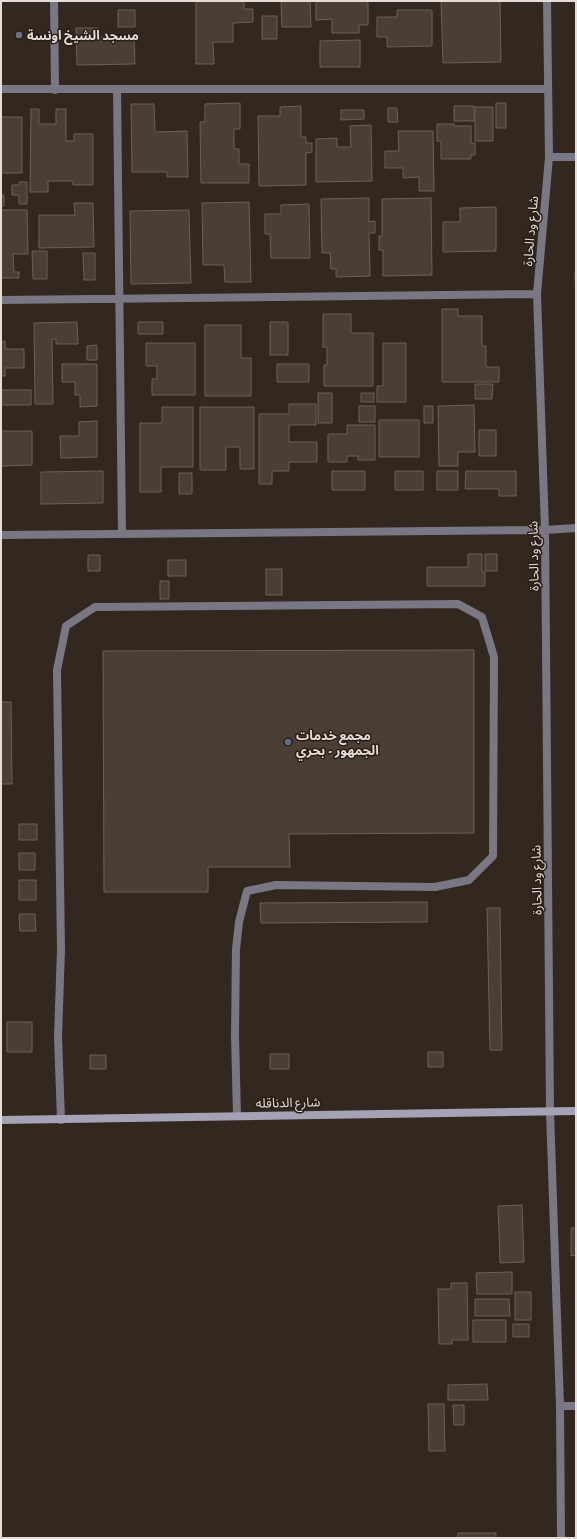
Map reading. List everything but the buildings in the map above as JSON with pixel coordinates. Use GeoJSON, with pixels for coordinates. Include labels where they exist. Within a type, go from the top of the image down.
{"type":"FeatureCollection","features":[{"type":"Feature","properties":{"kind":"street"},"geometry":{"type":"LineString","coordinates":[[54,1],[55,90]]}},
{"type":"Feature","properties":{"kind":"street","name":"شارع ود الحارة"},"geometry":{"type":"LineString","coordinates":[[547,1],[548,157],[537,294],[545,530],[550,1111],[560,1406],[561,1538]]}},
{"type":"Feature","properties":{"kind":"street"},"geometry":{"type":"LineString","coordinates":[[1,89],[548,89]]}},
{"type":"Feature","properties":{"kind":"street"},"geometry":{"type":"LineString","coordinates":[[117,89],[122,534]]}},
{"type":"Feature","properties":{"kind":"street"},"geometry":{"type":"LineString","coordinates":[[548,157],[576,157]]}},
{"type":"Feature","properties":{"kind":"street"},"geometry":{"type":"LineString","coordinates":[[1,300],[119,300],[537,294]]}},
{"type":"Feature","properties":{"kind":"street"},"geometry":{"type":"LineString","coordinates":[[1,535],[545,530],[576,528]]}},
{"type":"Feature","properties":{"kind":"street"},"geometry":{"type":"LineString","coordinates":[[61,1120],[58,1037],[61,949],[57,670],[66,626],[95,607],[458,604],[482,617],[494,657],[493,856],[469,880],[435,887],[276,885],[247,891],[239,922],[236,949],[235,1036],[237,1115]]}},
{"type":"Feature","properties":{"kind":"street","name":"شارع الدناقله"},"geometry":{"type":"LineString","coordinates":[[1,1120],[61,1120],[237,1115],[576,1111]]}},
{"type":"Feature","properties":{"kind":"street"},"geometry":{"type":"LineString","coordinates":[[560,1406],[576,1406]]}},
{"type":"Feature","properties":{"kind":"place","name":"مسجد الشيخ اونسة"},"geometry":{"type":"Point","coordinates":[19,35]}},
{"type":"Feature","properties":{"kind":"place","name":"مجمع خدمات الجمهور - بحري"},"geometry":{"type":"Point","coordinates":[288,742]}}]}
